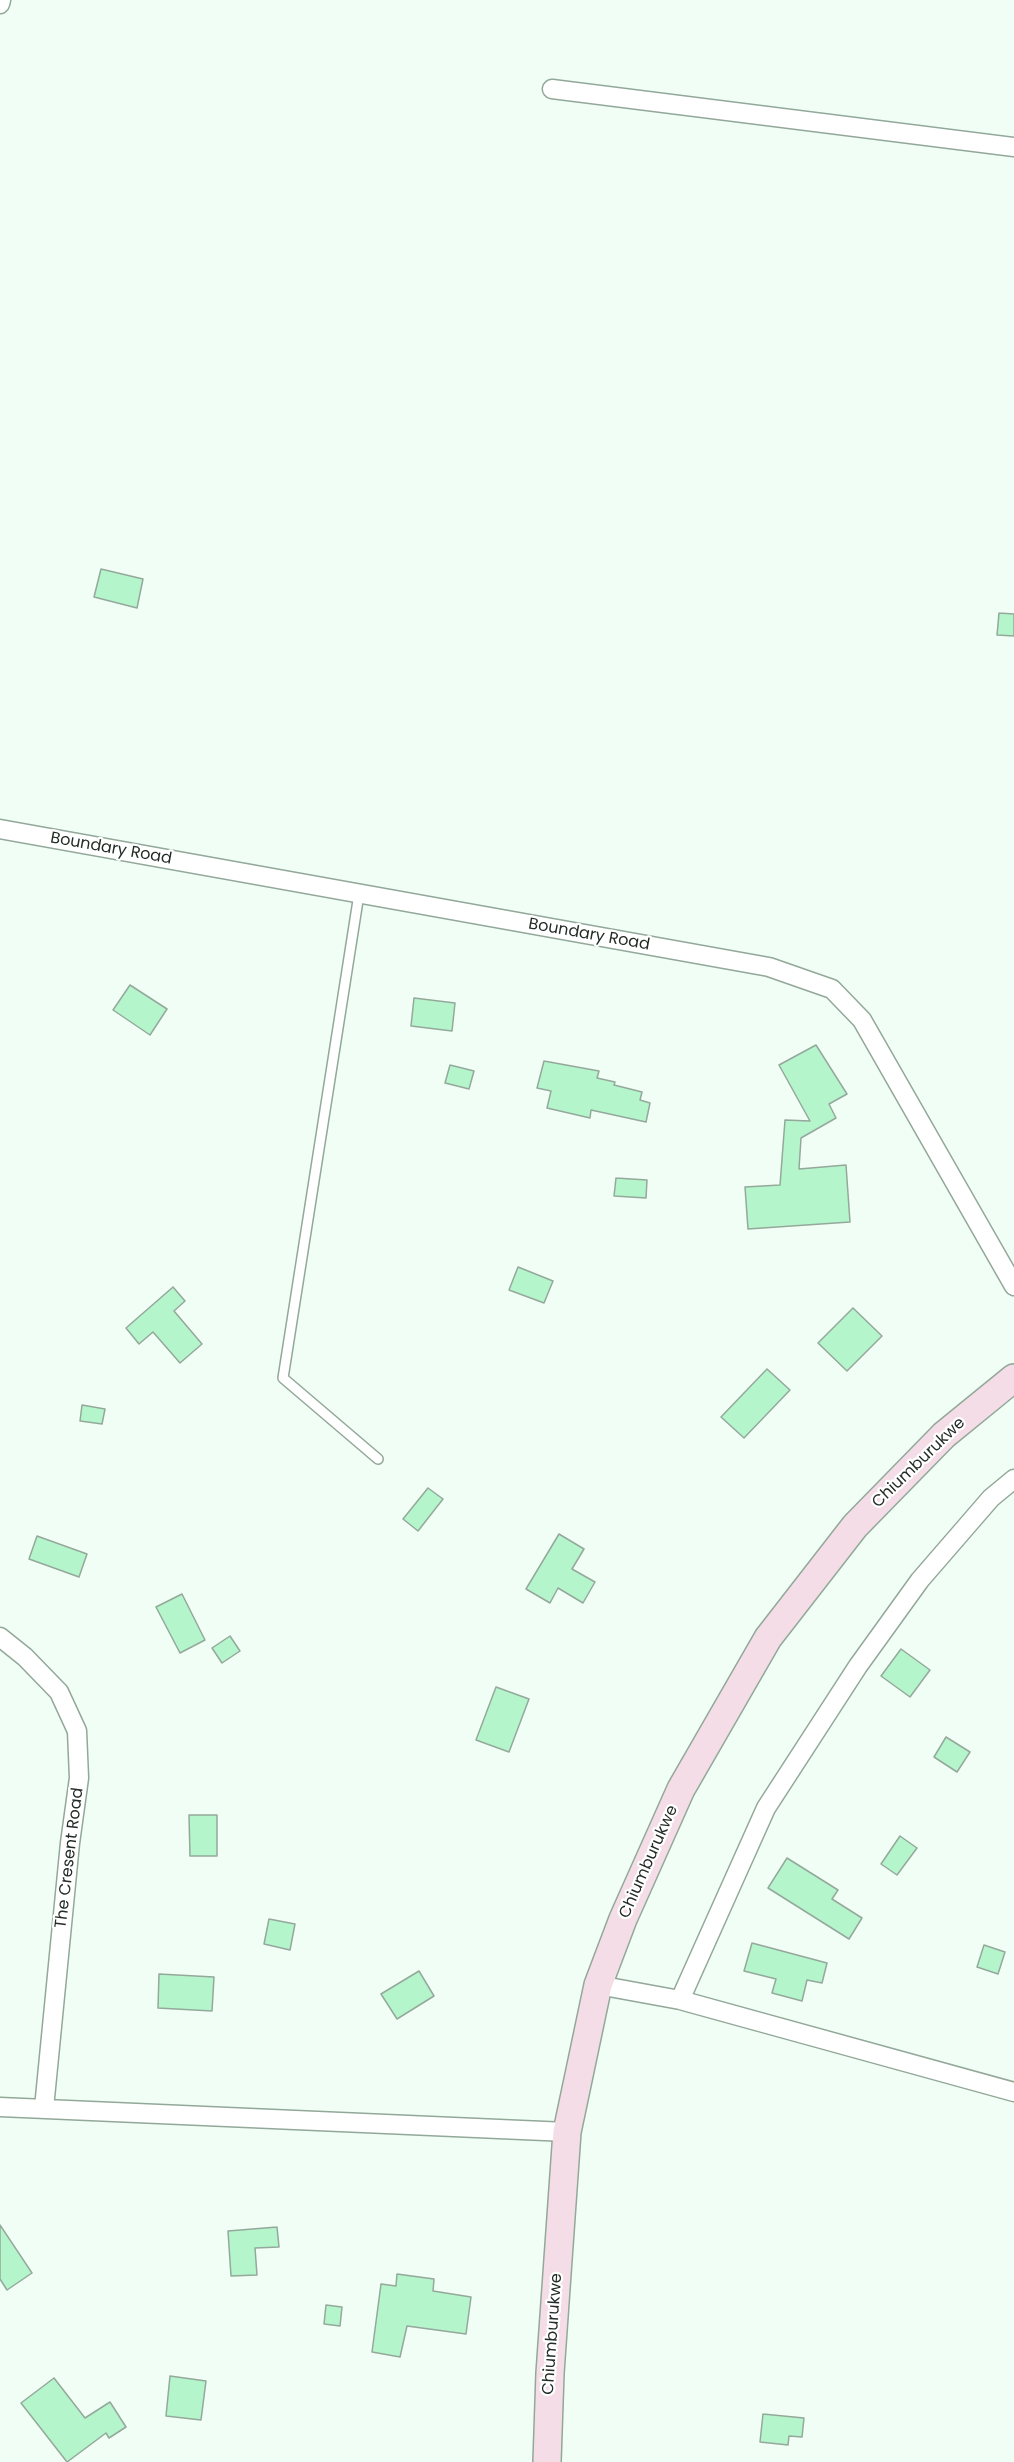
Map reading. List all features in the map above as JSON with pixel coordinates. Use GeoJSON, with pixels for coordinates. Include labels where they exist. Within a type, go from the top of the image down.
{"type":"FeatureCollection","features":[{"type":"Feature","properties":{"kind":"street"},"geometry":{"type":"LineString","coordinates":[[552,89],[1014,147]]}},
{"type":"Feature","properties":{"kind":"street","name":"Boundary Road"},"geometry":{"type":"LineString","coordinates":[[0,829],[769,967],[832,989],[862,1020],[1014,1286]]}},
{"type":"Feature","properties":{"kind":"street","name":"Chiumburukwe"},"geometry":{"type":"LineString","coordinates":[[547,2462],[550,2373],[567,2132],[598,1985],[623,1919],[681,1790],[768,1638],[855,1526],[944,1435],[1014,1378]]}},
{"type":"Feature","properties":{"kind":"street"},"geometry":{"type":"LineString","coordinates":[[680,2000],[766,1808],[858,1666],[920,1580],[991,1498],[1014,1479]]}},
{"type":"Feature","properties":{"kind":"street","name":"The Cresent Road"},"geometry":{"type":"LineString","coordinates":[[0,1637],[25,1657],[59,1692],[77,1731],[79,1778],[70,1843],[44,2108]]}},
{"type":"Feature","properties":{"kind":"street"},"geometry":{"type":"LineString","coordinates":[[598,1985],[680,2000],[1014,2092]]}},
{"type":"Feature","properties":{"kind":"street"},"geometry":{"type":"LineString","coordinates":[[0,2106],[567,2132]]}},
{"type":"Feature","properties":{"kind":"lane"},"geometry":{"type":"LineString","coordinates":[[359,894],[283,1378],[378,1459]]}},
{"type":"Feature","properties":{"kind":"building"},"geometry":{"type":"Polygon","coordinates":[[[101,569],[143,579],[137,608],[94,597],[101,569]]]}},
{"type":"Feature","properties":{"kind":"building"},"geometry":{"type":"Polygon","coordinates":[[[999,613],[1014,614],[1014,636],[997,635],[999,613]]]}},
{"type":"Feature","properties":{"kind":"building"},"geometry":{"type":"Polygon","coordinates":[[[130,985],[167,1009],[150,1035],[113,1010],[130,985]]]}},
{"type":"Feature","properties":{"kind":"building"},"geometry":{"type":"Polygon","coordinates":[[[414,998],[455,1003],[452,1031],[411,1026],[414,998]]]}},
{"type":"Feature","properties":{"kind":"building"},"geometry":{"type":"Polygon","coordinates":[[[816,1045],[847,1094],[829,1104],[836,1118],[801,1138],[799,1169],[846,1165],[850,1222],[748,1229],[745,1187],[780,1185],[785,1120],[810,1121],[779,1065],[816,1045]]]}},
{"type":"Feature","properties":{"kind":"building"},"geometry":{"type":"Polygon","coordinates":[[[544,1061],[599,1071],[597,1078],[642,1092],[640,1100],[650,1103],[646,1122],[591,1110],[590,1118],[547,1108],[551,1091],[537,1088],[544,1061]]]}},
{"type":"Feature","properties":{"kind":"building"},"geometry":{"type":"Polygon","coordinates":[[[450,1065],[474,1071],[469,1089],[445,1083],[450,1065]]]}},
{"type":"Feature","properties":{"kind":"building"},"geometry":{"type":"Polygon","coordinates":[[[616,1178],[647,1180],[646,1198],[614,1196],[616,1178]]]}},
{"type":"Feature","properties":{"kind":"building"},"geometry":{"type":"Polygon","coordinates":[[[518,1267],[553,1281],[544,1303],[509,1290],[518,1267]]]}},
{"type":"Feature","properties":{"kind":"building"},"geometry":{"type":"Polygon","coordinates":[[[173,1287],[185,1301],[174,1311],[202,1344],[180,1363],[153,1332],[139,1344],[126,1328],[173,1287]]]}},
{"type":"Feature","properties":{"kind":"building"},"geometry":{"type":"Polygon","coordinates":[[[853,1308],[882,1336],[847,1371],[818,1343],[853,1308]]]}},
{"type":"Feature","properties":{"kind":"building"},"geometry":{"type":"Polygon","coordinates":[[[767,1369],[790,1390],[744,1438],[721,1417],[767,1369]]]}},
{"type":"Feature","properties":{"kind":"building"},"geometry":{"type":"Polygon","coordinates":[[[82,1405],[105,1409],[102,1424],[80,1421],[82,1405]]]}},
{"type":"Feature","properties":{"kind":"building"},"geometry":{"type":"Polygon","coordinates":[[[428,1488],[443,1499],[418,1531],[403,1519],[428,1488]]]}},
{"type":"Feature","properties":{"kind":"building"},"geometry":{"type":"Polygon","coordinates":[[[559,1534],[584,1549],[572,1569],[595,1582],[583,1603],[558,1588],[550,1603],[526,1589],[559,1534]]]}},
{"type":"Feature","properties":{"kind":"building"},"geometry":{"type":"Polygon","coordinates":[[[37,1536],[87,1554],[79,1577],[29,1559],[37,1536]]]}},
{"type":"Feature","properties":{"kind":"building"},"geometry":{"type":"Polygon","coordinates":[[[182,1594],[205,1640],[180,1653],[156,1607],[182,1594]]]}},
{"type":"Feature","properties":{"kind":"building"},"geometry":{"type":"Polygon","coordinates":[[[230,1636],[240,1651],[222,1663],[212,1648],[230,1636]]]}},
{"type":"Feature","properties":{"kind":"building"},"geometry":{"type":"Polygon","coordinates":[[[901,1649],[930,1670],[910,1697],[881,1676],[901,1649]]]}},
{"type":"Feature","properties":{"kind":"building"},"geometry":{"type":"Polygon","coordinates":[[[496,1687],[529,1699],[509,1752],[476,1740],[496,1687]]]}},
{"type":"Feature","properties":{"kind":"building"},"geometry":{"type":"Polygon","coordinates":[[[946,1737],[970,1752],[957,1772],[934,1757],[946,1737]]]}},
{"type":"Feature","properties":{"kind":"building"},"geometry":{"type":"Polygon","coordinates":[[[189,1815],[217,1815],[217,1856],[190,1856],[189,1815]]]}},
{"type":"Feature","properties":{"kind":"building"},"geometry":{"type":"Polygon","coordinates":[[[900,1836],[917,1848],[897,1875],[881,1864],[900,1836]]]}},
{"type":"Feature","properties":{"kind":"building"},"geometry":{"type":"Polygon","coordinates":[[[787,1858],[838,1890],[832,1899],[862,1918],[849,1939],[768,1888],[787,1858]]]}},
{"type":"Feature","properties":{"kind":"building"},"geometry":{"type":"Polygon","coordinates":[[[269,1919],[295,1924],[290,1950],[264,1944],[269,1919]]]}},
{"type":"Feature","properties":{"kind":"building"},"geometry":{"type":"Polygon","coordinates":[[[752,1943],[827,1963],[822,1983],[807,1980],[802,2001],[772,1993],[776,1979],[744,1971],[752,1943]]]}},
{"type":"Feature","properties":{"kind":"building"},"geometry":{"type":"Polygon","coordinates":[[[984,1945],[1005,1952],[998,1974],[977,1967],[984,1945]]]}},
{"type":"Feature","properties":{"kind":"building"},"geometry":{"type":"Polygon","coordinates":[[[419,1971],[434,1996],[397,2019],[381,1994],[419,1971]]]}},
{"type":"Feature","properties":{"kind":"building"},"geometry":{"type":"Polygon","coordinates":[[[159,1974],[214,1977],[212,2011],[158,2008],[159,1974]]]}},
{"type":"Feature","properties":{"kind":"building"},"geometry":{"type":"Polygon","coordinates":[[[0,2225],[32,2273],[7,2290],[0,2279],[0,2225]]]}},
{"type":"Feature","properties":{"kind":"building"},"geometry":{"type":"Polygon","coordinates":[[[277,2227],[279,2247],[255,2248],[257,2275],[231,2276],[228,2231],[277,2227]]]}},
{"type":"Feature","properties":{"kind":"building"},"geometry":{"type":"Polygon","coordinates":[[[397,2274],[434,2279],[433,2291],[471,2297],[466,2334],[407,2326],[400,2357],[372,2352],[381,2284],[396,2286],[397,2274]]]}},
{"type":"Feature","properties":{"kind":"building"},"geometry":{"type":"Polygon","coordinates":[[[326,2305],[342,2307],[340,2326],[324,2324],[326,2305]]]}},
{"type":"Feature","properties":{"kind":"building"},"geometry":{"type":"Polygon","coordinates":[[[170,2376],[206,2381],[201,2420],[166,2416],[170,2376]]]}},
{"type":"Feature","properties":{"kind":"building"},"geometry":{"type":"Polygon","coordinates":[[[54,2378],[85,2418],[110,2402],[126,2427],[109,2438],[106,2433],[67,2462],[21,2403],[54,2378]]]}},
{"type":"Feature","properties":{"kind":"building"},"geometry":{"type":"Polygon","coordinates":[[[763,2414],[804,2418],[802,2437],[789,2436],[788,2445],[760,2442],[763,2414]]]}}]}
